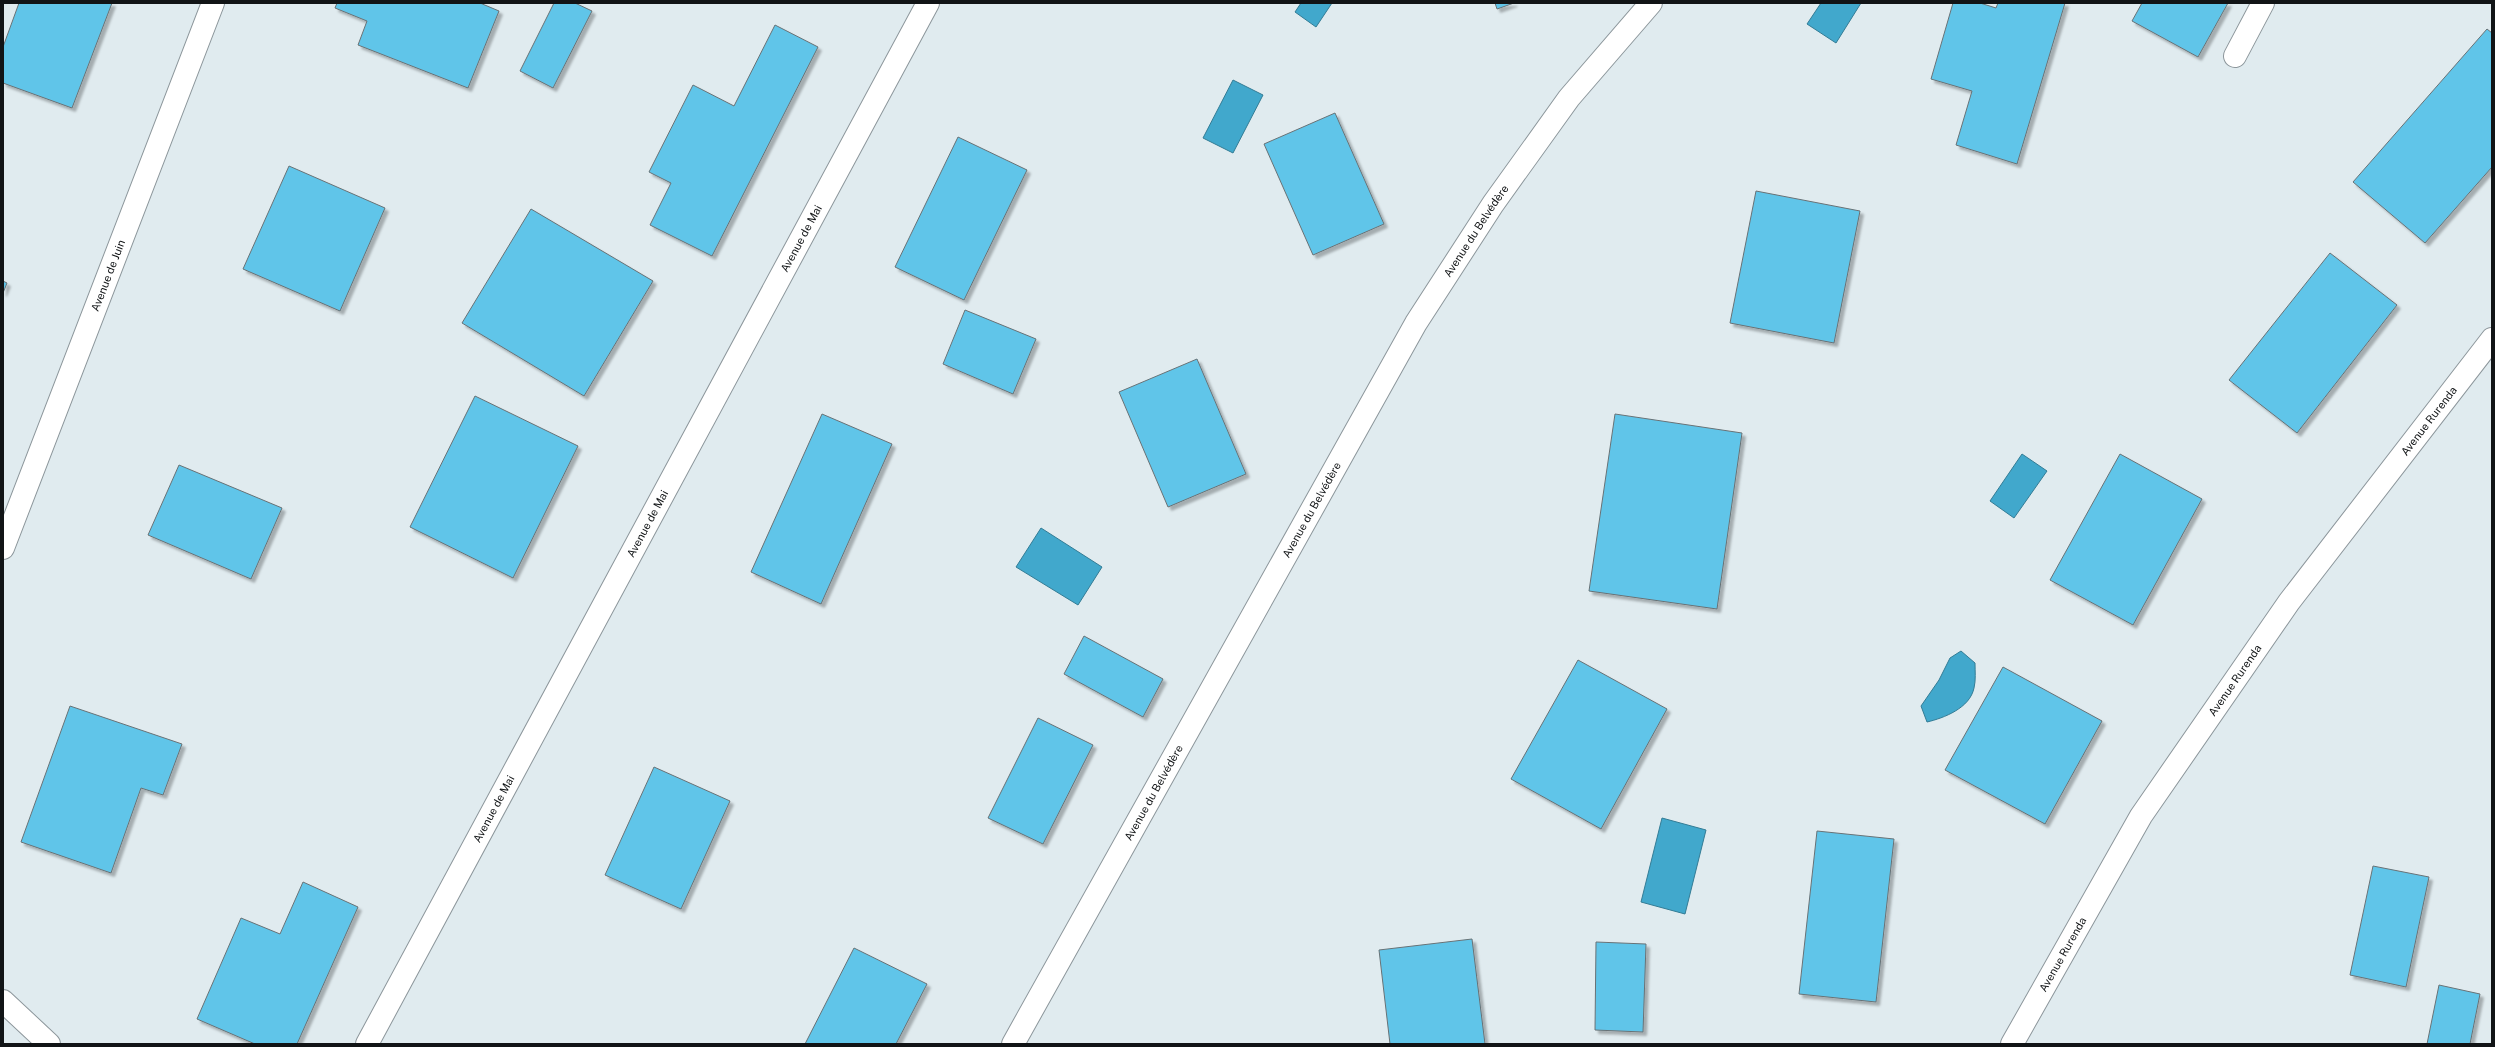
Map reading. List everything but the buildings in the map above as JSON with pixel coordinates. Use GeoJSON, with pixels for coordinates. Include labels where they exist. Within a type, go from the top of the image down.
{"type":"FeatureCollection","features":[{"type":"Feature","properties":{"kind":"street","name":"Avenue de Juin"},"geometry":{"type":"LineString","coordinates":[[3,548],[213,3]]}},
{"type":"Feature","properties":{"kind":"street","name":"Avenue de Mai"},"geometry":{"type":"LineString","coordinates":[[367,1044],[928,3]]}},
{"type":"Feature","properties":{"kind":"street","name":"Avenue du Belvédère"},"geometry":{"type":"LineString","coordinates":[[1014,1044],[1416,323],[1493,204],[1569,98],[1651,3]]}},
{"type":"Feature","properties":{"kind":"street"},"geometry":{"type":"LineString","coordinates":[[2235,56],[2263,3]]}},
{"type":"Feature","properties":{"kind":"street","name":"Avenue Rurenda"},"geometry":{"type":"LineString","coordinates":[[2012,1044],[2141,816],[2289,602],[2492,339]]}},
{"type":"Feature","properties":{"kind":"street"},"geometry":{"type":"LineString","coordinates":[[3,1001],[49,1044]]}},
{"type":"Feature","properties":{"kind":"water"},"geometry":{"type":"Polygon","coordinates":[[[1301,3],[1332,3],[1316,27],[1295,12],[1301,3]]]}},
{"type":"Feature","properties":{"kind":"water"},"geometry":{"type":"Polygon","coordinates":[[[1821,3],[1861,3],[1836,43],[1807,24],[1821,3]]]}},
{"type":"Feature","properties":{"kind":"water"},"geometry":{"type":"Polygon","coordinates":[[[1233,80],[1263,95],[1233,153],[1203,138],[1233,80]]]}},
{"type":"Feature","properties":{"kind":"water"},"geometry":{"type":"Polygon","coordinates":[[[2022,454],[2047,471],[2014,518],[1990,501],[2022,454]]]}},
{"type":"Feature","properties":{"kind":"water"},"geometry":{"type":"Polygon","coordinates":[[[1041,528],[1102,567],[1078,605],[1016,567],[1041,528]]]}},
{"type":"Feature","properties":{"kind":"water"},"geometry":{"type":"Polygon","coordinates":[[[1961,651],[1975,663],[1975,682],[1972,695],[1955,711],[1941,718],[1927,722],[1921,706],[1939,680],[1950,658],[1961,651]]]}},
{"type":"Feature","properties":{"kind":"water"},"geometry":{"type":"Polygon","coordinates":[[[1662,818],[1706,830],[1685,914],[1641,902],[1662,818]]]}}]}
